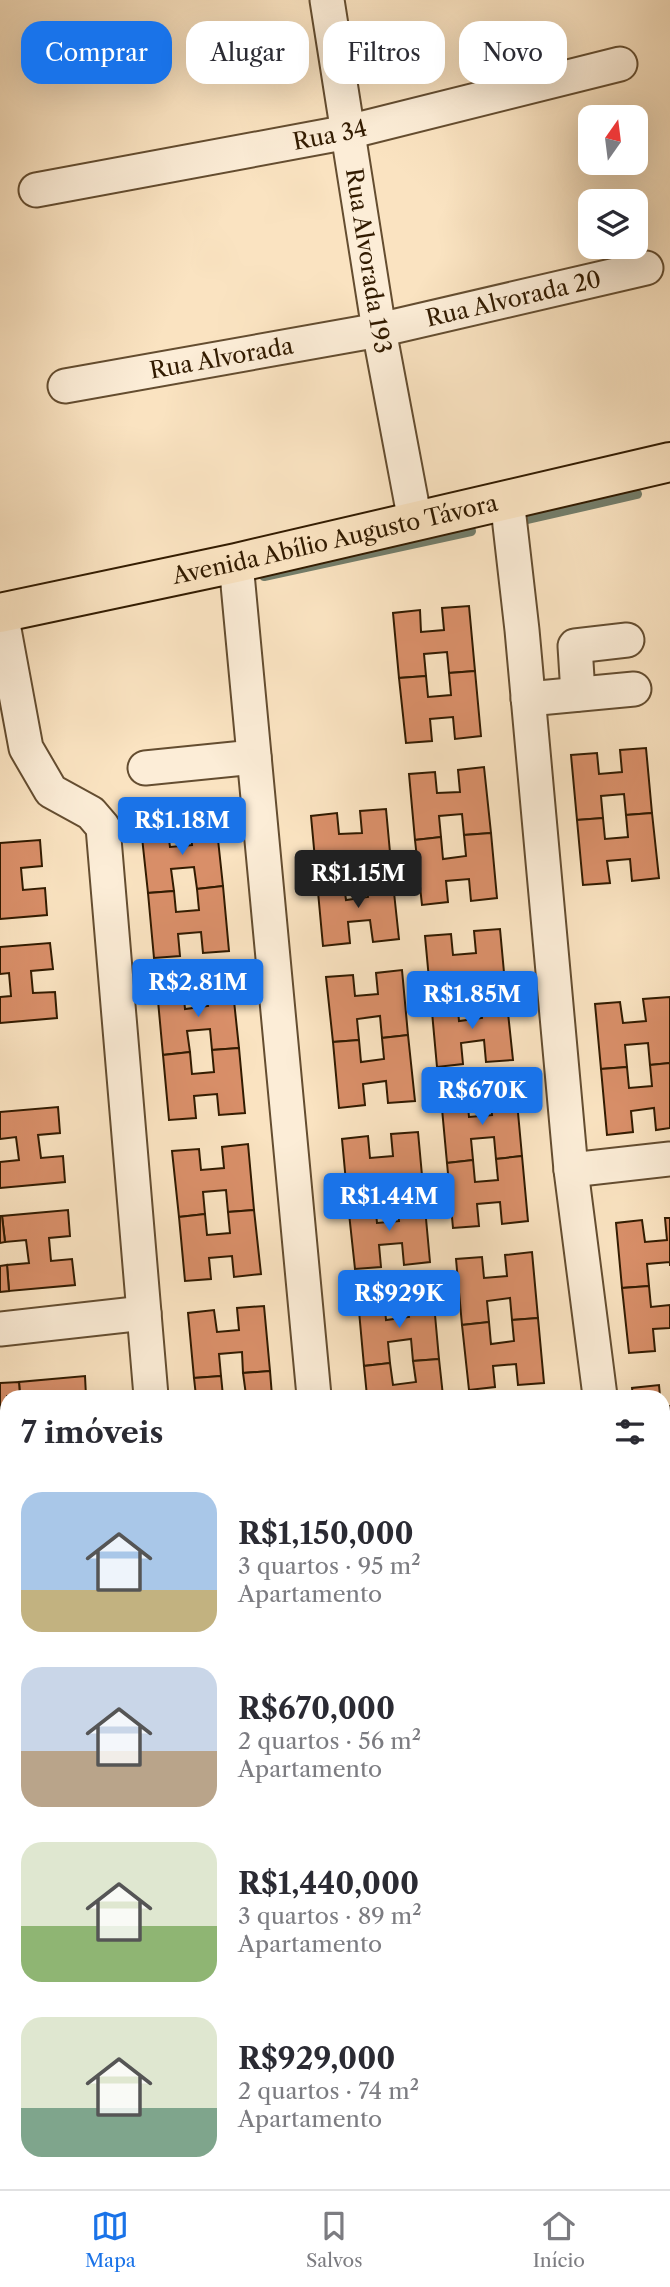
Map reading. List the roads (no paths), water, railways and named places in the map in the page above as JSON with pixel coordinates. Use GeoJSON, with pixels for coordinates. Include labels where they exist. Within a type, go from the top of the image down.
{"type":"FeatureCollection","features":[{"type":"Feature","properties":{"kind":"main road","name":"Avenida Abílio Augusto Távora"},"geometry":{"type":"LineString","coordinates":[[0,613],[236,563],[507,499],[669,468]]}},
{"type":"Feature","properties":{"kind":"street","name":"Rua Alvorada 193"},"geometry":{"type":"LineString","coordinates":[[327,0],[379,330],[415,521]]}},
{"type":"Feature","properties":{"kind":"street","name":"Rua 34"},"geometry":{"type":"LineString","coordinates":[[37,190],[348,132],[620,64]]}},
{"type":"Feature","properties":{"kind":"street","name":"Rua Alvorada 20"},"geometry":{"type":"LineString","coordinates":[[379,330],[646,268]]}},
{"type":"Feature","properties":{"kind":"street","name":"Rua Alvorada"},"geometry":{"type":"LineString","coordinates":[[65,386],[379,330]]}},
{"type":"Feature","properties":{"kind":"street"},"geometry":{"type":"LineString","coordinates":[[507,499],[571,1170],[599,1390]]}},
{"type":"Feature","properties":{"kind":"street"},"geometry":{"type":"LineString","coordinates":[[236,563],[313,1390]]}},
{"type":"Feature","properties":{"kind":"street"},"geometry":{"type":"LineString","coordinates":[[0,613],[26,748],[51,791],[91,813],[103,827],[150,1390]]}},
{"type":"Feature","properties":{"kind":"street"},"geometry":{"type":"LineString","coordinates":[[578,694],[575,646],[628,640]]}},
{"type":"Feature","properties":{"kind":"street"},"geometry":{"type":"LineString","coordinates":[[528,699],[634,690]]}},
{"type":"Feature","properties":{"kind":"street"},"geometry":{"type":"LineString","coordinates":[[145,768],[254,757]]}},
{"type":"Feature","properties":{"kind":"street"},"geometry":{"type":"LineString","coordinates":[[571,1170],[670,1158]]}},
{"type":"Feature","properties":{"kind":"street"},"geometry":{"type":"LineString","coordinates":[[0,1329],[144,1313]]}},
{"type":"Feature","properties":{"kind":"waterway"},"geometry":{"type":"LineString","coordinates":[[519,521],[637,494]]}},
{"type":"Feature","properties":{"kind":"waterway"},"geometry":{"type":"LineString","coordinates":[[264,576],[471,531]]}}]}
